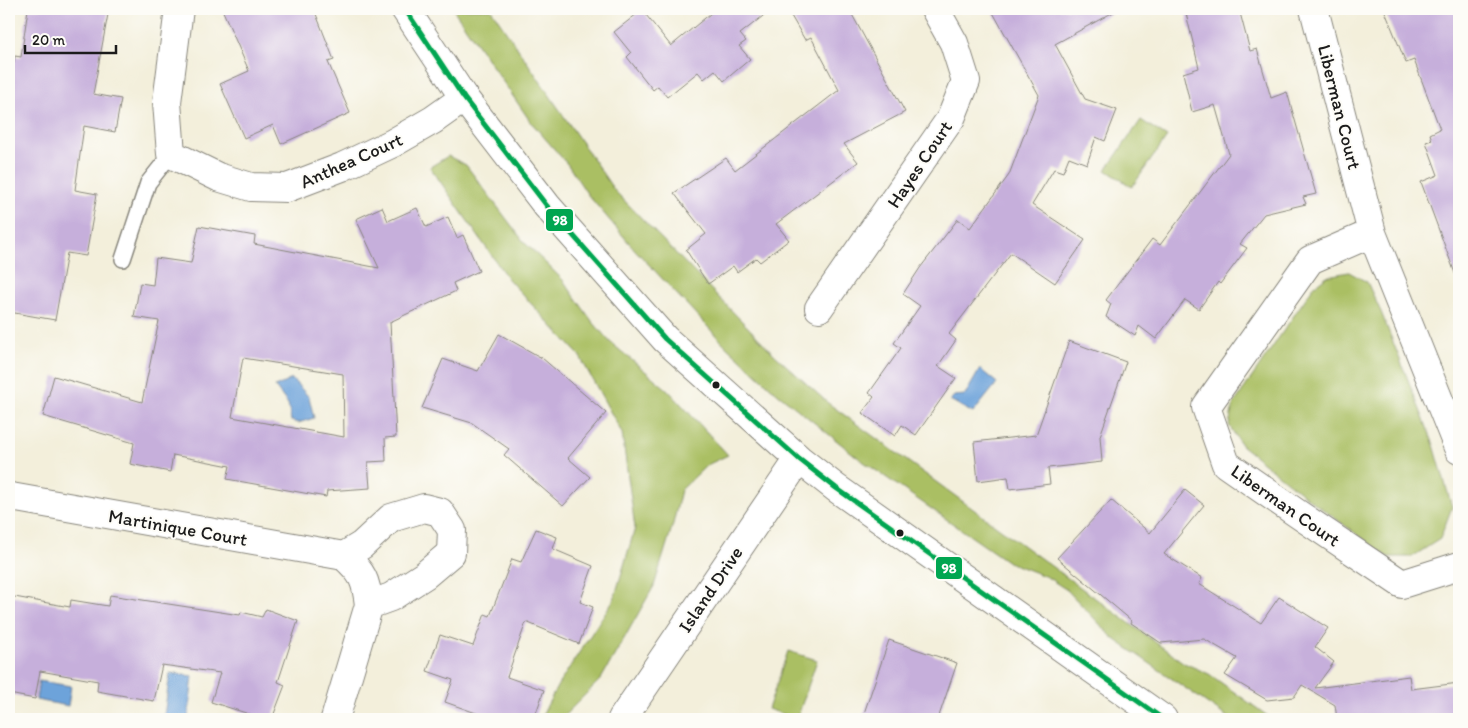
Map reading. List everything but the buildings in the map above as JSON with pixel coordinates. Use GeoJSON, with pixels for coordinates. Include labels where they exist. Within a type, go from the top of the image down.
{"type":"FeatureCollection","features":[{"type":"Feature","properties":{"kind":"street"},"geometry":{"type":"LineString","coordinates":[[171,154],[167,102],[180,9]]}},
{"type":"Feature","properties":{"kind":"street"},"geometry":{"type":"LineString","coordinates":[[405,9],[464,98],[547,206],[665,339],[799,459],[844,494],[1163,719]]}},
{"type":"Feature","properties":{"kind":"street","name":"Hayes Court"},"geometry":{"type":"LineString","coordinates":[[819,308],[951,118],[966,81],[954,43],[935,9]]}},
{"type":"Feature","properties":{"kind":"street","name":"Liberman Court"},"geometry":{"type":"LineString","coordinates":[[1314,9],[1372,233],[1459,450]]}},
{"type":"Feature","properties":{"kind":"street","name":"Anthea Court"},"geometry":{"type":"LineString","coordinates":[[171,154],[218,177],[251,187],[287,188],[342,167],[393,143],[433,120],[464,98]]}},
{"type":"Feature","properties":{"kind":"street","name":"Liberman Court"},"geometry":{"type":"LineString","coordinates":[[1372,233],[1310,260],[1206,406],[1226,464],[1402,584],[1459,566]]}},
{"type":"Feature","properties":{"kind":"street","name":"Island Drive"},"geometry":{"type":"LineString","coordinates":[[622,719],[799,459]]}},
{"type":"Feature","properties":{"kind":"street","name":"Martinique Court"},"geometry":{"type":"LineString","coordinates":[[11,497],[344,556]]}},
{"type":"Feature","properties":{"kind":"street"},"geometry":{"type":"LineString","coordinates":[[335,719],[369,605],[366,585],[357,568],[344,556],[362,545],[392,518],[424,508],[440,512],[452,530],[451,553],[424,575],[391,597],[369,605]]}},
{"type":"Feature","properties":{"kind":"lane"},"geometry":{"type":"LineString","coordinates":[[123,259],[148,182],[171,154]]}},
{"type":"Feature","properties":{"kind":"green space"},"geometry":{"type":"Polygon","coordinates":[[[453,9],[491,9],[614,190],[776,356],[828,403],[1184,663],[1209,674],[1272,719],[1230,719],[1113,638],[1067,590],[1047,577],[1008,562],[861,460],[777,393],[724,344],[636,251],[588,195],[568,165],[530,121],[453,9]]]}},
{"type":"Feature","properties":{"kind":"green space"},"geometry":{"type":"Polygon","coordinates":[[[1141,120],[1167,137],[1132,187],[1106,170],[1141,120]]]}},
{"type":"Feature","properties":{"kind":"green space"},"geometry":{"type":"Polygon","coordinates":[[[448,156],[466,165],[524,242],[563,280],[592,321],[610,342],[668,390],[728,455],[707,465],[681,490],[673,524],[654,586],[601,679],[561,719],[540,719],[558,685],[614,599],[635,528],[622,433],[579,355],[508,279],[430,167],[448,156]]]}},
{"type":"Feature","properties":{"kind":"green space"},"geometry":{"type":"Polygon","coordinates":[[[1349,272],[1367,282],[1381,312],[1434,445],[1452,507],[1440,539],[1412,557],[1388,557],[1314,503],[1241,445],[1229,425],[1233,405],[1314,286],[1327,276],[1349,272]]]}},
{"type":"Feature","properties":{"kind":"green space"},"geometry":{"type":"Polygon","coordinates":[[[788,651],[817,660],[797,719],[768,709],[788,651]]]}},
{"type":"Feature","properties":{"kind":"water"},"geometry":{"type":"Polygon","coordinates":[[[980,369],[997,383],[973,413],[950,400],[954,396],[965,395],[980,369]]]}},
{"type":"Feature","properties":{"kind":"water"},"geometry":{"type":"Polygon","coordinates":[[[292,379],[309,397],[314,418],[298,423],[291,421],[288,404],[275,387],[292,379]]]}},
{"type":"Feature","properties":{"kind":"water"},"geometry":{"type":"Polygon","coordinates":[[[170,673],[193,676],[188,719],[164,716],[170,673]]]}},
{"type":"Feature","properties":{"kind":"water"},"geometry":{"type":"Polygon","coordinates":[[[39,681],[71,686],[68,706],[36,700],[39,681]]]}},
{"type":"Feature","properties":{"kind":"transit line","name":"98"},"geometry":{"type":"LineString","coordinates":[[405,9],[464,98],[547,206],[665,339],[799,459],[836,488],[1163,719]]}}]}
